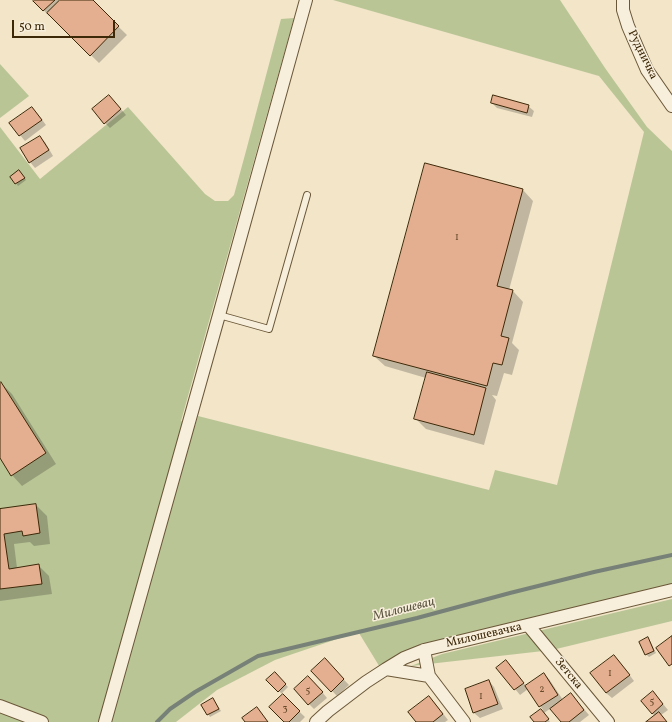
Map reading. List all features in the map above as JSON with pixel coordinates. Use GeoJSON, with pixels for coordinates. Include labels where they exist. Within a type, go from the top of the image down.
{"type":"FeatureCollection","features":[{"type":"Feature","properties":{"kind":"street"},"geometry":{"type":"LineString","coordinates":[[105,722],[306,0]]}},
{"type":"Feature","properties":{"kind":"street","name":"Рудничка"},"geometry":{"type":"LineString","coordinates":[[623,0],[623,10],[628,26],[647,70],[672,106]]}},
{"type":"Feature","properties":{"kind":"street","name":"Милошевачка"},"geometry":{"type":"LineString","coordinates":[[316,722],[328,710],[366,682],[404,658],[424,650],[671,592]]}},
{"type":"Feature","properties":{"kind":"street","name":"Зетска"},"geometry":{"type":"LineString","coordinates":[[528,625],[608,722]]}},
{"type":"Feature","properties":{"kind":"street"},"geometry":{"type":"LineString","coordinates":[[424,650],[428,676],[464,722]]}},
{"type":"Feature","properties":{"kind":"street"},"geometry":{"type":"LineString","coordinates":[[386,669],[428,676]]}},
{"type":"Feature","properties":{"kind":"street"},"geometry":{"type":"LineString","coordinates":[[0,706],[42,722]]}},
{"type":"Feature","properties":{"kind":"lane"},"geometry":{"type":"LineString","coordinates":[[219,315],[269,329],[307,195]]}},
{"type":"Feature","properties":{"kind":"green space"},"geometry":{"type":"Polygon","coordinates":[[[333,0],[560,0],[605,68],[647,127],[672,151],[672,587],[401,658],[381,669],[359,633],[275,660],[217,690],[176,722],[0,722],[0,127],[40,179],[128,107],[205,194],[215,201],[228,201],[234,195],[281,19],[294,18],[181,421],[195,426],[198,416],[489,490],[495,470],[557,485],[644,132],[599,76],[333,0]]]}},
{"type":"Feature","properties":{"kind":"green space"},"geometry":{"type":"Polygon","coordinates":[[[0,64],[29,96],[0,118],[0,64]]]}},
{"type":"Feature","properties":{"kind":"green space"},"geometry":{"type":"Polygon","coordinates":[[[672,599],[672,621],[552,650],[411,666],[442,654],[672,599]]]}},
{"type":"Feature","properties":{"kind":"building"},"geometry":{"type":"Polygon","coordinates":[[[55,0],[43,11],[33,1],[55,0]]]}},
{"type":"Feature","properties":{"kind":"building"},"geometry":{"type":"Polygon","coordinates":[[[60,0],[93,0],[119,26],[90,56],[47,13],[60,0]]]}},
{"type":"Feature","properties":{"kind":"building"},"geometry":{"type":"Polygon","coordinates":[[[109,95],[121,109],[104,124],[92,109],[109,95]]]}},
{"type":"Feature","properties":{"kind":"building"},"geometry":{"type":"Polygon","coordinates":[[[493,95],[529,105],[527,113],[491,103],[493,95]]]}},
{"type":"Feature","properties":{"kind":"building"},"geometry":{"type":"Polygon","coordinates":[[[32,107],[42,120],[19,136],[9,123],[32,107]]]}},
{"type":"Feature","properties":{"kind":"building"},"geometry":{"type":"Polygon","coordinates":[[[40,136],[49,150],[29,163],[20,148],[40,136]]]}},
{"type":"Feature","properties":{"kind":"building"},"geometry":{"type":"Polygon","coordinates":[[[425,163],[523,189],[497,286],[513,290],[501,336],[509,338],[502,365],[493,363],[487,386],[373,356],[425,163]]]}},
{"type":"Feature","properties":{"kind":"building"},"geometry":{"type":"Polygon","coordinates":[[[19,170],[25,178],[15,184],[10,177],[19,170]]]}},
{"type":"Feature","properties":{"kind":"building"},"geometry":{"type":"Polygon","coordinates":[[[427,372],[486,388],[474,435],[414,419],[427,372]]]}},
{"type":"Feature","properties":{"kind":"building"},"geometry":{"type":"Polygon","coordinates":[[[1,382],[46,453],[11,476],[0,458],[1,382]]]}},
{"type":"Feature","properties":{"kind":"building"},"geometry":{"type":"Polygon","coordinates":[[[36,504],[40,533],[23,536],[22,531],[4,534],[9,569],[39,564],[42,584],[0,589],[0,509],[36,504]]]}},
{"type":"Feature","properties":{"kind":"building"},"geometry":{"type":"Polygon","coordinates":[[[672,636],[672,664],[669,666],[656,648],[672,636]]]}},
{"type":"Feature","properties":{"kind":"building"},"geometry":{"type":"Polygon","coordinates":[[[648,637],[654,651],[645,655],[639,642],[648,637]]]}},
{"type":"Feature","properties":{"kind":"building"},"geometry":{"type":"Polygon","coordinates":[[[614,655],[630,675],[606,693],[590,673],[614,655]]]}},
{"type":"Feature","properties":{"kind":"building"},"geometry":{"type":"Polygon","coordinates":[[[325,658],[344,679],[331,692],[311,671],[325,658]]]}},
{"type":"Feature","properties":{"kind":"building"},"geometry":{"type":"Polygon","coordinates":[[[506,660],[524,683],[514,690],[496,668],[506,660]]]}},
{"type":"Feature","properties":{"kind":"building"},"geometry":{"type":"Polygon","coordinates":[[[275,672],[286,684],[278,692],[266,680],[275,672]]]}},
{"type":"Feature","properties":{"kind":"building"},"geometry":{"type":"Polygon","coordinates":[[[544,673],[558,695],[539,707],[525,686],[544,673]]]}},
{"type":"Feature","properties":{"kind":"building"},"geometry":{"type":"Polygon","coordinates":[[[308,676],[323,692],[308,705],[294,689],[308,676]]]}},
{"type":"Feature","properties":{"kind":"building"},"geometry":{"type":"Polygon","coordinates":[[[489,680],[498,704],[473,713],[465,689],[489,680]]]}},
{"type":"Feature","properties":{"kind":"building"},"geometry":{"type":"Polygon","coordinates":[[[653,691],[663,704],[652,714],[641,701],[653,691]]]}},
{"type":"Feature","properties":{"kind":"building"},"geometry":{"type":"Polygon","coordinates":[[[571,693],[584,710],[569,722],[561,722],[550,709],[571,693]]]}},
{"type":"Feature","properties":{"kind":"building"},"geometry":{"type":"Polygon","coordinates":[[[283,694],[300,711],[289,722],[284,722],[269,707],[283,694]]]}},
{"type":"Feature","properties":{"kind":"building"},"geometry":{"type":"Polygon","coordinates":[[[429,696],[443,714],[433,722],[416,722],[408,712],[429,696]]]}},
{"type":"Feature","properties":{"kind":"building"},"geometry":{"type":"Polygon","coordinates":[[[213,698],[219,709],[207,715],[201,705],[213,698]]]}},
{"type":"Feature","properties":{"kind":"building"},"geometry":{"type":"Polygon","coordinates":[[[257,707],[268,722],[245,722],[242,718],[257,707]]]}},
{"type":"Feature","properties":{"kind":"building"},"geometry":{"type":"Polygon","coordinates":[[[541,709],[549,719],[545,722],[534,722],[530,717],[541,709]]]}},
{"type":"Feature","properties":{"kind":"building"},"geometry":{"type":"Polygon","coordinates":[[[659,712],[667,722],[646,722],[659,712]]]}},
{"type":"Feature","properties":{"kind":"waterway","name":"Милошевац"},"geometry":{"type":"LineString","coordinates":[[157,722],[170,709],[195,692],[258,656],[417,618],[594,572],[672,555]]}}]}
